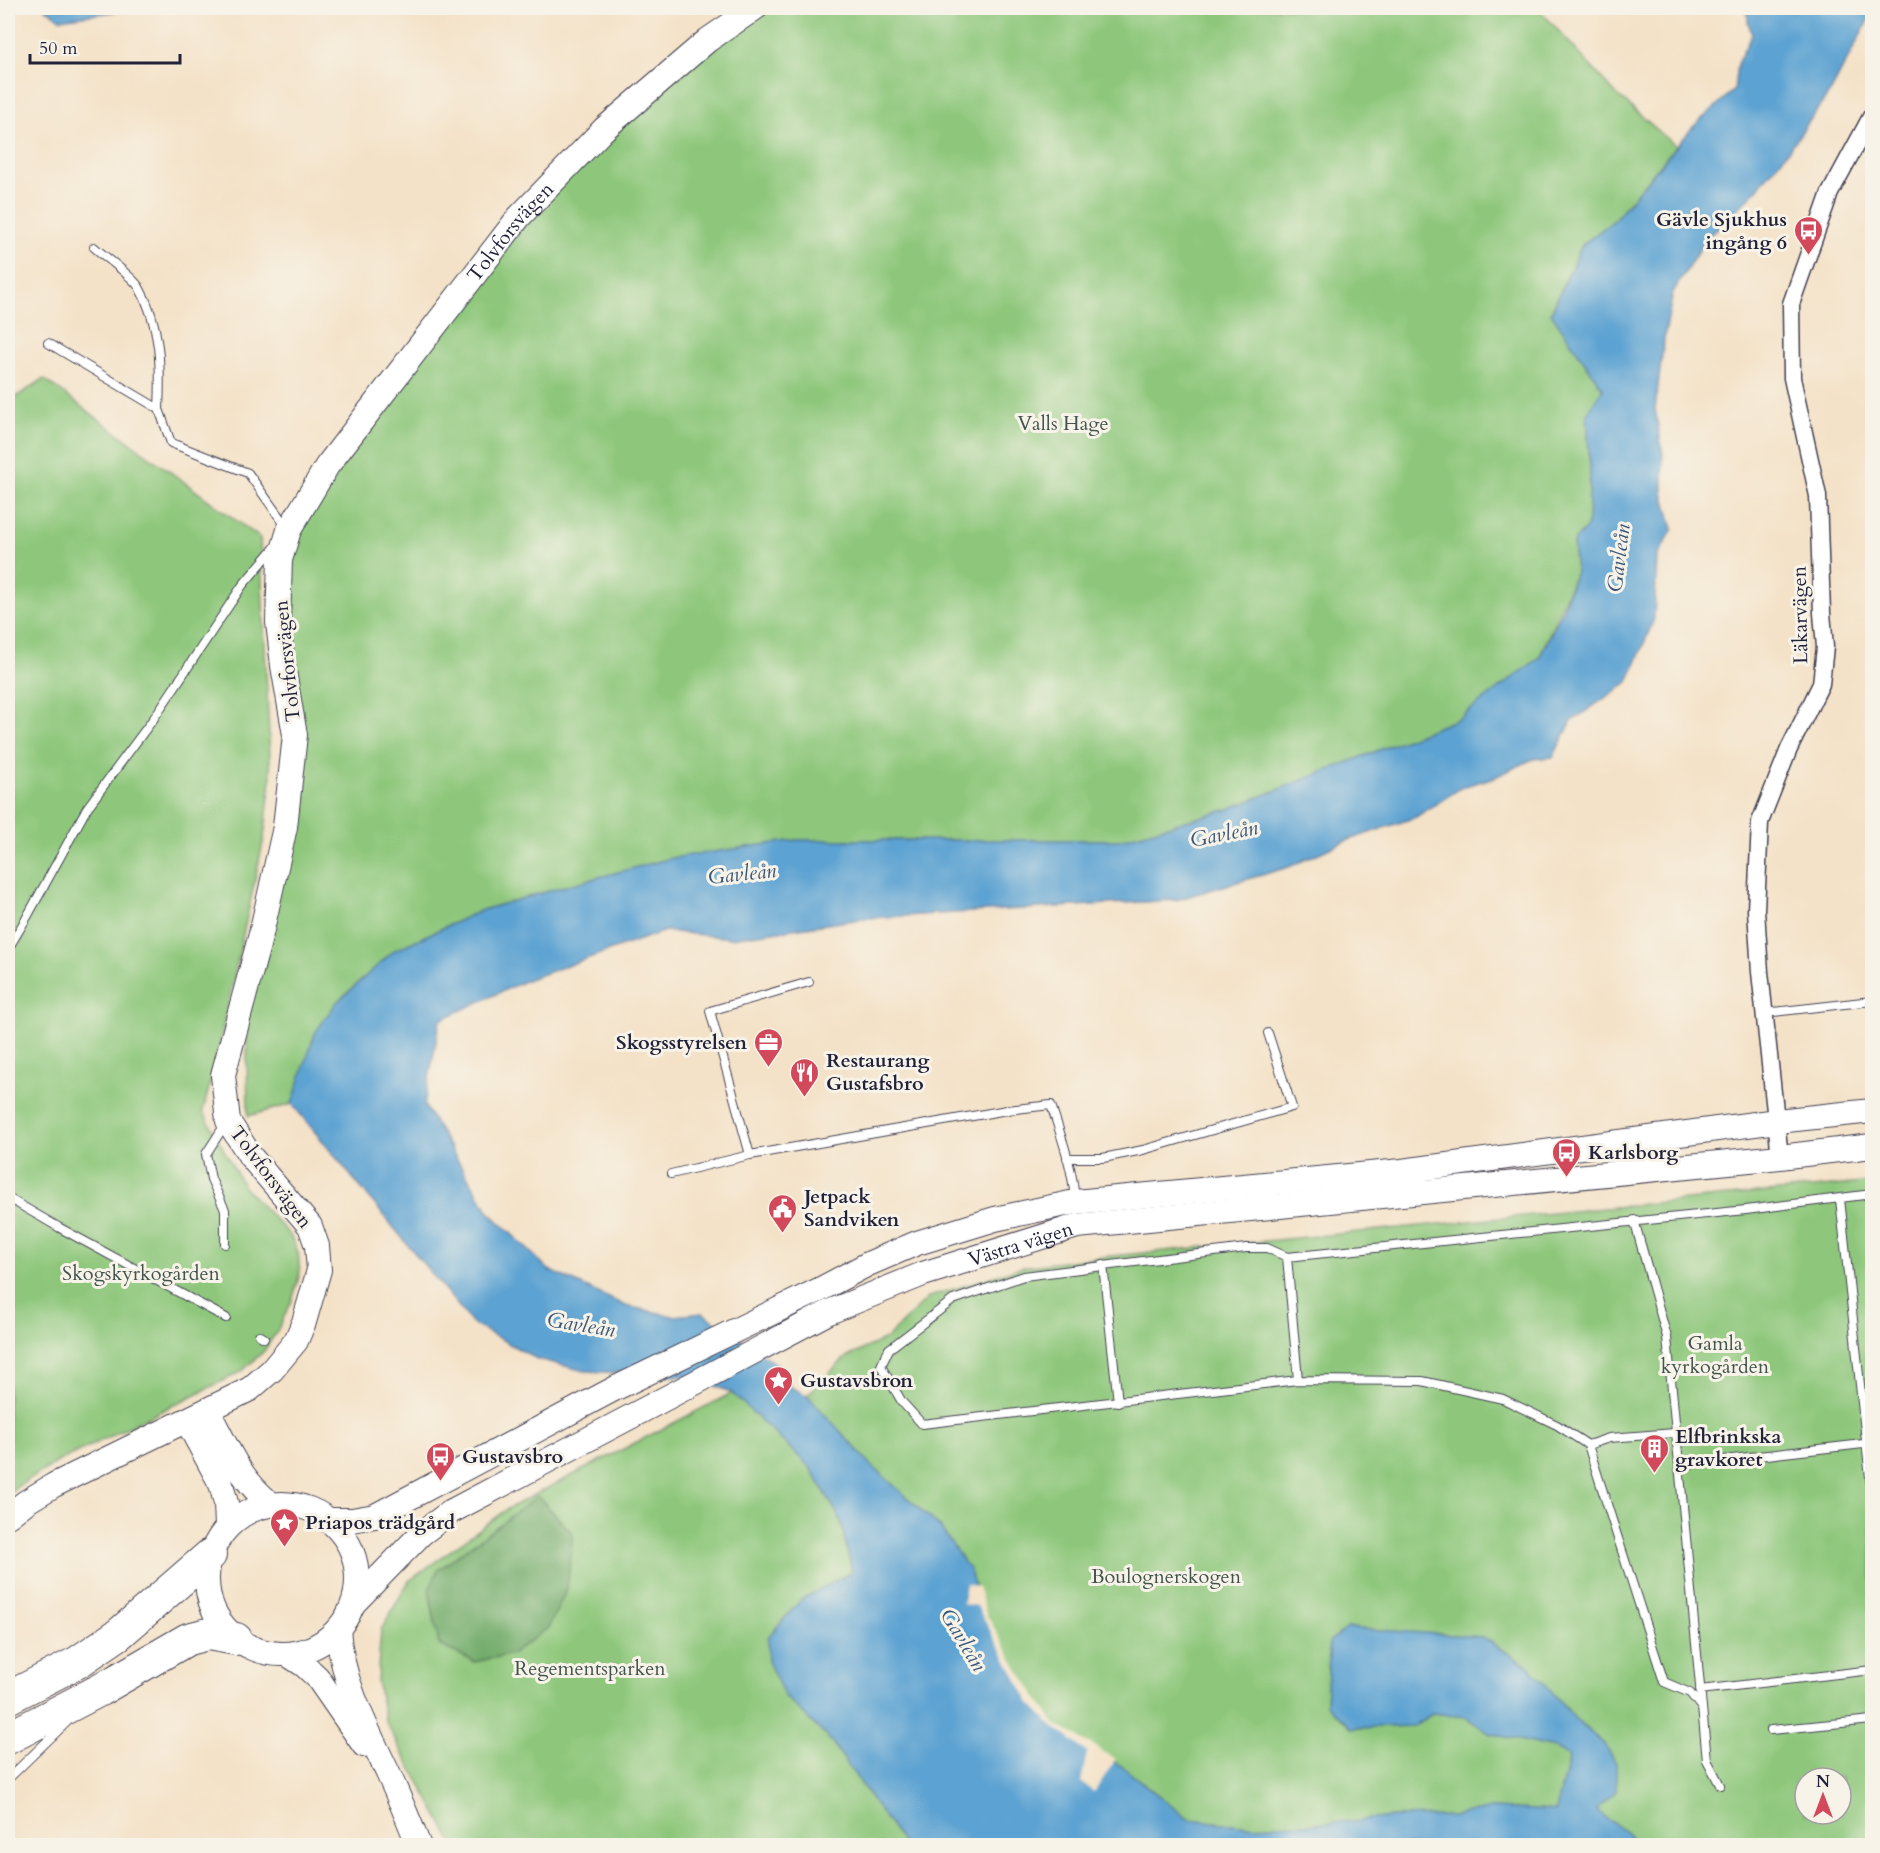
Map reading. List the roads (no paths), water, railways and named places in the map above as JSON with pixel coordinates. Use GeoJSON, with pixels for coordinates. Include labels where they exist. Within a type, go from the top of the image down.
{"type":"FeatureCollection","features":[{"type":"Feature","properties":{"kind":"highway"},"geometry":{"type":"LineString","coordinates":[[8,1698],[78,1662],[119,1634],[210,1555]]}},
{"type":"Feature","properties":{"kind":"highway"},"geometry":{"type":"LineString","coordinates":[[8,1738],[100,1690],[193,1637],[208,1635],[236,1638]]}},
{"type":"Feature","properties":{"kind":"main road","name":"Tolvforsvägen"},"geometry":{"type":"LineString","coordinates":[[8,1516],[54,1485],[198,1417],[250,1389],[286,1355],[296,1341],[319,1270],[317,1246],[310,1226],[251,1157],[228,1120],[223,1075],[261,934],[285,827],[295,735],[283,666],[280,560],[289,530],[327,466],[519,217],[604,129],[708,40],[755,8]]}},
{"type":"Feature","properties":{"kind":"main road","name":"Västra vägen"},"geometry":{"type":"LineString","coordinates":[[353,1604],[421,1534],[450,1512],[829,1312],[1076,1214],[1777,1121],[1872,1111]]}},
{"type":"Feature","properties":{"kind":"main road","name":"Västra vägen"},"geometry":{"type":"LineString","coordinates":[[329,1520],[351,1520],[375,1516],[614,1389],[868,1264],[917,1243],[994,1219],[1780,1157],[1872,1146]]}},
{"type":"Feature","properties":{"kind":"main road"},"geometry":{"type":"LineString","coordinates":[[198,1417],[242,1476],[271,1504]]}},
{"type":"Feature","properties":{"kind":"main road"},"geometry":{"type":"LineString","coordinates":[[198,1417],[221,1484],[226,1503],[227,1526]]}},
{"type":"Feature","properties":{"kind":"main road"},"geometry":{"type":"LineString","coordinates":[[286,1503],[316,1511],[329,1520],[342,1533],[356,1567],[357,1586],[353,1604],[338,1629],[315,1646],[287,1654],[269,1653],[252,1648],[236,1638],[223,1626],[213,1610],[207,1592],[206,1573],[210,1555],[217,1539],[227,1526],[255,1508],[286,1503]]}},
{"type":"Feature","properties":{"kind":"main road"},"geometry":{"type":"LineString","coordinates":[[338,1629],[343,1669],[363,1721],[419,1845]]}},
{"type":"Feature","properties":{"kind":"main road"},"geometry":{"type":"LineString","coordinates":[[287,1654],[317,1677],[351,1728],[390,1778]]}},
{"type":"Feature","properties":{"kind":"street","name":"Läkarvägen"},"geometry":{"type":"LineString","coordinates":[[1777,1121],[1756,910],[1760,822],[1788,749],[1821,684],[1825,647],[1818,496],[1792,378],[1791,304],[1830,193],[1872,115]]}},
{"type":"Feature","properties":{"kind":"street"},"geometry":{"type":"LineString","coordinates":[[1777,1121],[1780,1157]]}},
{"type":"Feature","properties":{"kind":"lane"},"geometry":{"type":"LineString","coordinates":[[8,949],[87,808],[154,718],[242,586],[289,530],[248,473],[171,443],[159,409],[160,378],[157,332],[138,286],[94,247]]}},
{"type":"Feature","properties":{"kind":"lane"},"geometry":{"type":"LineString","coordinates":[[48,344],[159,409]]}},
{"type":"Feature","properties":{"kind":"lane"},"geometry":{"type":"LineString","coordinates":[[750,1155],[710,1011],[809,982]]}},
{"type":"Feature","properties":{"kind":"lane"},"geometry":{"type":"LineString","coordinates":[[1765,1014],[1872,1001]]}},
{"type":"Feature","properties":{"kind":"lane"},"geometry":{"type":"LineString","coordinates":[[1067,1158],[1103,1158],[1143,1150],[1292,1107],[1268,1033]]}},
{"type":"Feature","properties":{"kind":"lane"},"geometry":{"type":"LineString","coordinates":[[671,1174],[750,1155],[1007,1110],[1051,1105],[1074,1186],[1076,1214]]}},
{"type":"Feature","properties":{"kind":"lane"},"geometry":{"type":"LineString","coordinates":[[225,1244],[225,1209],[211,1179],[206,1154],[228,1120]]}},
{"type":"Feature","properties":{"kind":"lane"},"geometry":{"type":"LineString","coordinates":[[1701,1707],[1690,1693],[1664,1682],[1588,1445],[1557,1425],[1503,1398],[1422,1381],[1298,1380],[922,1424],[902,1402],[881,1366],[889,1349],[953,1300],[1024,1276],[1103,1264],[1246,1248],[1267,1248],[1287,1257],[1872,1194]]}},
{"type":"Feature","properties":{"kind":"lane"},"geometry":{"type":"LineString","coordinates":[[8,1198],[226,1318]]}},
{"type":"Feature","properties":{"kind":"lane"},"geometry":{"type":"LineString","coordinates":[[1840,1199],[1869,1443],[1872,1496]]}},
{"type":"Feature","properties":{"kind":"lane"},"geometry":{"type":"LineString","coordinates":[[1634,1220],[1667,1337],[1707,1760],[1720,1785]]}},
{"type":"Feature","properties":{"kind":"lane"},"geometry":{"type":"LineString","coordinates":[[1287,1257],[1298,1380]]}},
{"type":"Feature","properties":{"kind":"lane"},"geometry":{"type":"LineString","coordinates":[[1103,1264],[1118,1402]]}},
{"type":"Feature","properties":{"kind":"lane"},"geometry":{"type":"LineString","coordinates":[[1588,1445],[1609,1438],[1675,1433]]}},
{"type":"Feature","properties":{"kind":"lane"},"geometry":{"type":"LineString","coordinates":[[1679,1465],[1869,1443]]}},
{"type":"Feature","properties":{"kind":"lane"},"geometry":{"type":"LineString","coordinates":[[1700,1690],[1872,1670]]}},
{"type":"Feature","properties":{"kind":"lane"},"geometry":{"type":"LineString","coordinates":[[8,1779],[100,1690]]}},
{"type":"Feature","properties":{"kind":"lane"},"geometry":{"type":"LineString","coordinates":[[1771,1730],[1872,1720]]}},
{"type":"Feature","properties":{"kind":"water"},"geometry":{"type":"Polygon","coordinates":[[[45,8],[143,8],[60,19],[45,8]]]}},
{"type":"Feature","properties":{"kind":"water","name":"Gavleån"},"geometry":{"type":"Polygon","coordinates":[[[1747,8],[1872,8],[1872,13],[1832,89],[1788,151],[1753,194],[1705,240],[1673,292],[1655,409],[1663,455],[1663,492],[1673,529],[1657,557],[1654,619],[1628,682],[1572,721],[1553,757],[1533,759],[1495,777],[1462,787],[1416,817],[1343,842],[1289,867],[1176,900],[869,918],[731,938],[665,931],[529,979],[440,1020],[424,1105],[489,1212],[549,1270],[626,1306],[673,1316],[703,1313],[780,1367],[790,1387],[807,1395],[872,1466],[940,1527],[970,1571],[984,1617],[1053,1726],[1120,1765],[1188,1819],[1248,1826],[1329,1823],[1395,1817],[1455,1816],[1491,1808],[1556,1811],[1569,1757],[1554,1748],[1489,1733],[1466,1717],[1433,1713],[1413,1726],[1352,1728],[1326,1704],[1330,1641],[1348,1628],[1483,1637],[1531,1668],[1577,1721],[1604,1744],[1616,1763],[1616,1791],[1596,1810],[1628,1834],[1637,1845],[904,1845],[832,1742],[784,1695],[768,1661],[768,1637],[802,1599],[852,1572],[840,1518],[810,1467],[732,1393],[694,1377],[585,1371],[537,1359],[473,1324],[292,1104],[315,1033],[336,1003],[395,950],[482,910],[573,884],[672,858],[797,840],[1119,840],[1229,809],[1458,719],[1539,658],[1562,611],[1576,572],[1573,542],[1588,526],[1590,470],[1587,414],[1603,389],[1551,313],[1582,245],[1613,221],[1693,127],[1734,90],[1737,64],[1752,34],[1747,8]]]}},
{"type":"Feature","properties":{"kind":"place","name":"Gävle Sjukhus ingång 6"},"geometry":{"type":"Point","coordinates":[1808,256]}},
{"type":"Feature","properties":{"kind":"place","name":"Skogsstyrelsen"},"geometry":{"type":"Point","coordinates":[768,1068]}},
{"type":"Feature","properties":{"kind":"place","name":"Restaurang Gustafsbro"},"geometry":{"type":"Point","coordinates":[805,1098]}},
{"type":"Feature","properties":{"kind":"place","name":"Karlsborg"},"geometry":{"type":"Point","coordinates":[1567,1178]}},
{"type":"Feature","properties":{"kind":"place","name":"Jetpack Sandviken"},"geometry":{"type":"Point","coordinates":[783,1234]}},
{"type":"Feature","properties":{"kind":"place","name":"Gustavsbron"},"geometry":{"type":"Point","coordinates":[779,1406]}},
{"type":"Feature","properties":{"kind":"place","name":"Elfbrinkska gravkoret"},"geometry":{"type":"Point","coordinates":[1654,1474]}},
{"type":"Feature","properties":{"kind":"place","name":"Gustavsbro"},"geometry":{"type":"Point","coordinates":[441,1482]}},
{"type":"Feature","properties":{"kind":"place","name":"Priapos trädgård"},"geometry":{"type":"Point","coordinates":[284,1548]}},
{"type":"Feature","properties":{"kind":"park label","name":"Valls Hage"},"geometry":{"type":"Point","coordinates":[1063,423]}},
{"type":"Feature","properties":{"kind":"park label","name":"Skogskyrkogården"},"geometry":{"type":"Point","coordinates":[141,1273]}},
{"type":"Feature","properties":{"kind":"park label","name":"Gamla kyrkogården"},"geometry":{"type":"Point","coordinates":[1715,1354]}},
{"type":"Feature","properties":{"kind":"park label","name":"Boulognerskogen"},"geometry":{"type":"Point","coordinates":[1166,1576]}},
{"type":"Feature","properties":{"kind":"park label","name":"Regementsparken"},"geometry":{"type":"Point","coordinates":[590,1668]}}]}
